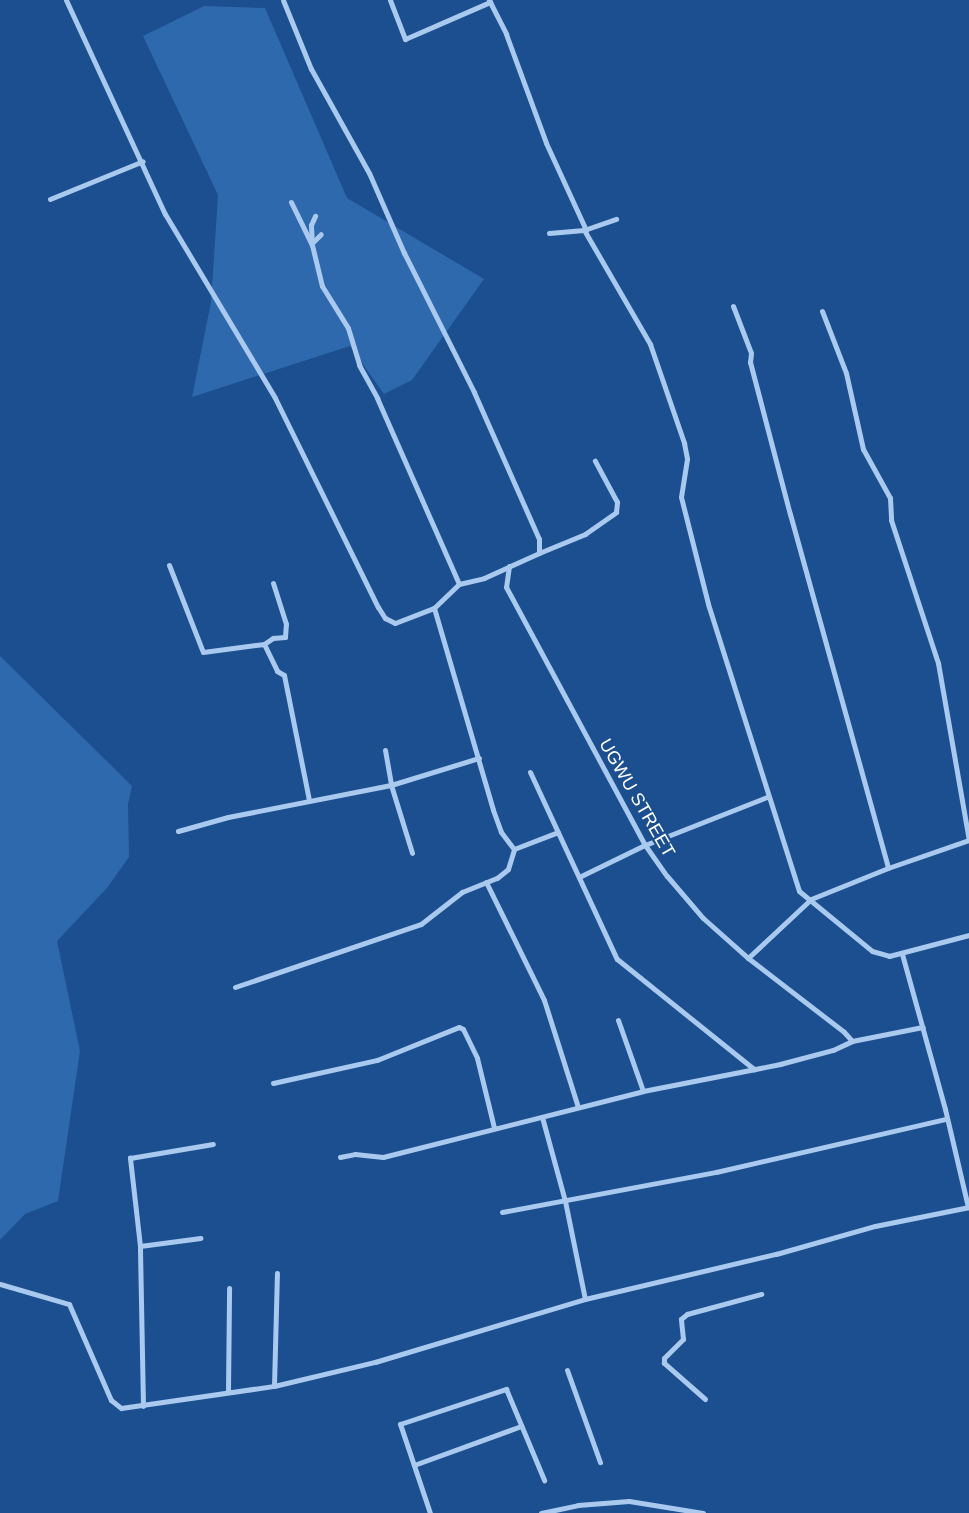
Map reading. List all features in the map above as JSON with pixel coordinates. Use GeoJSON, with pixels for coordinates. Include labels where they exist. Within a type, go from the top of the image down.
{"type":"FeatureCollection","features":[{"type":"Feature","properties":{"kind":"street"},"geometry":{"type":"LineString","coordinates":[[66,0],[143,161],[165,214],[289,424],[378,608],[385,618],[395,623],[434,608],[459,584],[484,578],[584,534],[616,512],[617,502],[595,461]]}},
{"type":"Feature","properties":{"kind":"street"},"geometry":{"type":"LineString","coordinates":[[283,0],[311,69],[365,165],[404,253],[474,392],[539,539],[539,553]]}},
{"type":"Feature","properties":{"kind":"street"},"geometry":{"type":"LineString","coordinates":[[390,0],[405,39],[489,1],[506,34],[546,143],[585,230],[650,344],[684,443],[687,459],[681,496],[708,604],[767,797],[800,891],[872,951],[889,956],[969,935]]}},
{"type":"Feature","properties":{"kind":"street"},"geometry":{"type":"LineString","coordinates":[[50,198],[143,161]]}},
{"type":"Feature","properties":{"kind":"street"},"geometry":{"type":"LineString","coordinates":[[291,202],[313,244]]}},
{"type":"Feature","properties":{"kind":"street"},"geometry":{"type":"LineString","coordinates":[[315,216],[311,225],[322,286],[348,328],[358,365],[377,398],[459,584]]}},
{"type":"Feature","properties":{"kind":"street"},"geometry":{"type":"LineString","coordinates":[[549,233],[585,230],[616,219]]}},
{"type":"Feature","properties":{"kind":"street"},"geometry":{"type":"LineString","coordinates":[[313,244],[321,234]]}},
{"type":"Feature","properties":{"kind":"street"},"geometry":{"type":"LineString","coordinates":[[733,306],[751,353],[750,362],[790,514],[888,868]]}},
{"type":"Feature","properties":{"kind":"street"},"geometry":{"type":"LineString","coordinates":[[748,958],[811,899],[888,868],[969,840],[938,663],[891,520],[890,498],[863,448],[846,373],[822,311]]}},
{"type":"Feature","properties":{"kind":"street"},"geometry":{"type":"LineString","coordinates":[[169,565],[202,652],[264,644],[274,638],[285,637],[286,624],[273,583]]}},
{"type":"Feature","properties":{"kind":"street","name":"UGWU STREET"},"geometry":{"type":"LineString","coordinates":[[509,566],[506,587],[645,845],[703,918],[748,958],[844,1032],[852,1041]]}},
{"type":"Feature","properties":{"kind":"street"},"geometry":{"type":"LineString","coordinates":[[434,608],[501,832],[514,849]]}},
{"type":"Feature","properties":{"kind":"street"},"geometry":{"type":"LineString","coordinates":[[264,644],[277,671],[284,676],[309,800]]}},
{"type":"Feature","properties":{"kind":"street"},"geometry":{"type":"LineString","coordinates":[[385,750],[391,785],[412,853]]}},
{"type":"Feature","properties":{"kind":"street"},"geometry":{"type":"LineString","coordinates":[[178,831],[228,816],[391,785],[479,758]]}},
{"type":"Feature","properties":{"kind":"street"},"geometry":{"type":"LineString","coordinates":[[530,772],[617,959],[754,1068]]}},
{"type":"Feature","properties":{"kind":"street"},"geometry":{"type":"LineString","coordinates":[[579,877],[645,845],[767,797]]}},
{"type":"Feature","properties":{"kind":"street"},"geometry":{"type":"LineString","coordinates":[[514,849],[558,832]]}},
{"type":"Feature","properties":{"kind":"street"},"geometry":{"type":"LineString","coordinates":[[235,987],[421,924],[462,892],[486,882],[508,869],[514,849]]}},
{"type":"Feature","properties":{"kind":"street"},"geometry":{"type":"LineString","coordinates":[[486,882],[544,1000],[578,1107]]}},
{"type":"Feature","properties":{"kind":"street"},"geometry":{"type":"LineString","coordinates":[[0,1284],[69,1304],[113,1404],[121,1408],[274,1386],[382,1360],[585,1299],[776,1254],[875,1226],[968,1207],[923,1027],[902,954]]}},
{"type":"Feature","properties":{"kind":"street"},"geometry":{"type":"LineString","coordinates":[[618,1020],[643,1090]]}},
{"type":"Feature","properties":{"kind":"street"},"geometry":{"type":"LineString","coordinates":[[273,1083],[377,1060],[459,1027],[463,1029],[476,1058],[494,1128]]}},
{"type":"Feature","properties":{"kind":"street"},"geometry":{"type":"LineString","coordinates":[[340,1157],[355,1154],[383,1157],[643,1090],[754,1068],[833,1050],[852,1041],[923,1027]]}},
{"type":"Feature","properties":{"kind":"street"},"geometry":{"type":"LineString","coordinates":[[542,1117],[564,1201],[585,1299]]}},
{"type":"Feature","properties":{"kind":"street"},"geometry":{"type":"LineString","coordinates":[[502,1212],[716,1172],[946,1119]]}},
{"type":"Feature","properties":{"kind":"street"},"geometry":{"type":"LineString","coordinates":[[143,1406],[140,1246],[130,1158],[213,1144]]}},
{"type":"Feature","properties":{"kind":"street"},"geometry":{"type":"LineString","coordinates":[[140,1246],[200,1238]]}},
{"type":"Feature","properties":{"kind":"street"},"geometry":{"type":"LineString","coordinates":[[274,1386],[277,1273]]}},
{"type":"Feature","properties":{"kind":"street"},"geometry":{"type":"LineString","coordinates":[[228,1392],[229,1288]]}},
{"type":"Feature","properties":{"kind":"street"},"geometry":{"type":"LineString","coordinates":[[705,1399],[664,1363],[664,1358],[683,1339],[681,1319],[687,1314],[761,1294]]}},
{"type":"Feature","properties":{"kind":"street"},"geometry":{"type":"LineString","coordinates":[[567,1370],[600,1462]]}},
{"type":"Feature","properties":{"kind":"street"},"geometry":{"type":"LineString","coordinates":[[430,1513],[400,1424],[506,1389],[544,1480]]}},
{"type":"Feature","properties":{"kind":"street"},"geometry":{"type":"LineString","coordinates":[[414,1465],[521,1426]]}},
{"type":"Feature","properties":{"kind":"street"},"geometry":{"type":"LineString","coordinates":[[541,1513],[578,1504],[629,1502],[703,1513]]}},
{"type":"Feature","properties":{"kind":"shaded area"},"geometry":{"type":"Polygon","coordinates":[[[204,6],[265,8],[347,198],[484,279],[412,380],[384,394],[350,346],[192,397],[211,302],[218,195],[143,36],[204,6]]]}},
{"type":"Feature","properties":{"kind":"shaded area"},"geometry":{"type":"Polygon","coordinates":[[[0,656],[132,786],[128,804],[129,857],[107,888],[57,941],[80,1051],[58,1201],[25,1214],[0,1240],[0,656]]]}}]}
